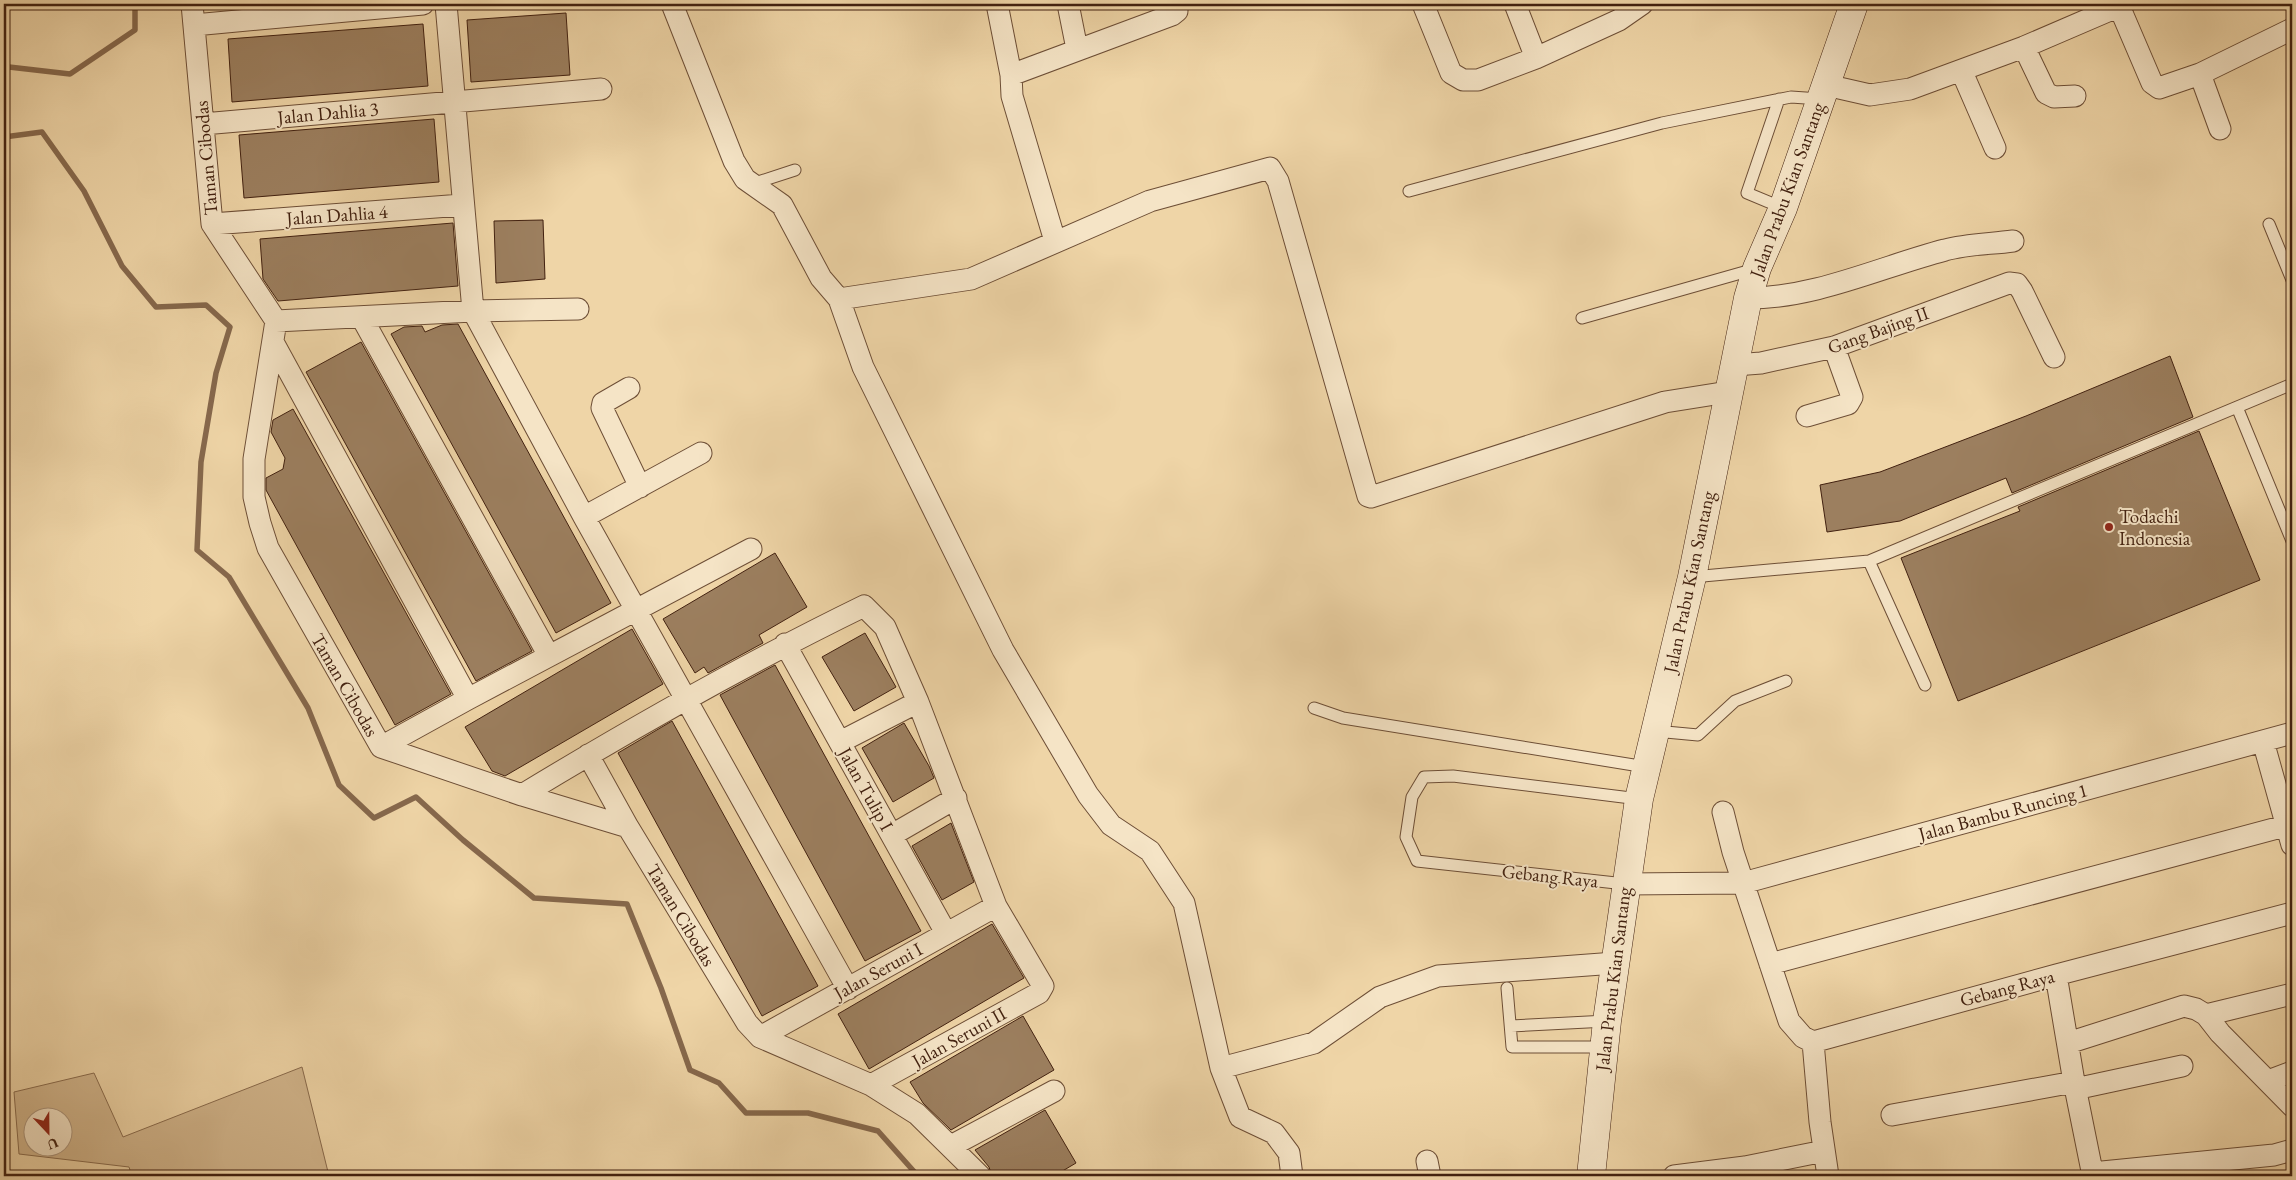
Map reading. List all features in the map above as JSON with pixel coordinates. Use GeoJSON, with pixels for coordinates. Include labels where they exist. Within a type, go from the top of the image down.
{"type":"FeatureCollection","features":[{"type":"Feature","properties":{"kind":"main road","name":"Jalan Prabu Kian Santang"},"geometry":{"type":"LineString","coordinates":[[1591,1176],[1615,962],[1639,799],[1692,577],[1748,298],[1757,268],[1783,208],[1854,4]]}},
{"type":"Feature","properties":{"kind":"street"},"geometry":{"type":"LineString","coordinates":[[193,14],[413,4]]}},
{"type":"Feature","properties":{"kind":"street"},"geometry":{"type":"LineString","coordinates":[[446,4],[462,205],[473,311],[584,517],[848,989]]}},
{"type":"Feature","properties":{"kind":"street"},"geometry":{"type":"LineString","coordinates":[[672,4],[734,161],[745,179],[782,205],[821,278],[839,299],[863,367],[1003,650],[1088,795],[1111,825],[1150,851],[1184,903],[1221,1068],[1240,1117],[1274,1133],[1288,1152],[1292,1176]]}},
{"type":"Feature","properties":{"kind":"street"},"geometry":{"type":"LineString","coordinates":[[997,4],[1011,75],[1012,96],[1055,241]]}},
{"type":"Feature","properties":{"kind":"street"},"geometry":{"type":"LineString","coordinates":[[1068,4],[1077,49]]}},
{"type":"Feature","properties":{"kind":"street"},"geometry":{"type":"LineString","coordinates":[[1011,75],[1172,15],[1177,11],[1177,4]]}},
{"type":"Feature","properties":{"kind":"street"},"geometry":{"type":"LineString","coordinates":[[1423,4],[1451,73],[1463,80],[1478,80],[1536,58],[1616,12],[1642,4]]}},
{"type":"Feature","properties":{"kind":"street"},"geometry":{"type":"LineString","coordinates":[[1515,4],[1536,58]]}},
{"type":"Feature","properties":{"kind":"street"},"geometry":{"type":"LineString","coordinates":[[1823,92],[1870,95],[1910,89],[1962,72],[2121,5],[2154,85],[2160,88],[2200,74],[2292,29]]}},
{"type":"Feature","properties":{"kind":"street","name":"Taman Cibodas"},"geometry":{"type":"LineString","coordinates":[[193,14],[212,224],[274,332],[254,459],[254,497],[260,523],[268,548],[381,747],[522,795],[628,827],[747,1023],[760,1036],[871,1085],[916,1114],[980,1176]]}},
{"type":"Feature","properties":{"kind":"street"},"geometry":{"type":"LineString","coordinates":[[2024,47],[2046,93],[2054,97],[2074,96]]}},
{"type":"Feature","properties":{"kind":"street"},"geometry":{"type":"LineString","coordinates":[[1962,72],[1995,148]]}},
{"type":"Feature","properties":{"kind":"street"},"geometry":{"type":"LineString","coordinates":[[2200,74],[2220,129]]}},
{"type":"Feature","properties":{"kind":"street","name":"Jalan Dahlia 3"},"geometry":{"type":"LineString","coordinates":[[203,124],[601,89]]}},
{"type":"Feature","properties":{"kind":"street"},"geometry":{"type":"LineString","coordinates":[[839,299],[971,279],[1150,201],[1270,168],[1278,181],[1368,496],[1371,497],[1665,402],[1728,392]]}},
{"type":"Feature","properties":{"kind":"street","name":"Jalan Dahlia 4"},"geometry":{"type":"LineString","coordinates":[[212,224],[462,205]]}},
{"type":"Feature","properties":{"kind":"street"},"geometry":{"type":"LineString","coordinates":[[1748,298],[1763,298],[1825,287],[1947,250],[2013,241]]}},
{"type":"Feature","properties":{"kind":"street","name":"Gang Bajing II"},"geometry":{"type":"LineString","coordinates":[[1735,365],[1761,363],[1834,347],[2009,283],[2017,284],[2054,358]]}},
{"type":"Feature","properties":{"kind":"street"},"geometry":{"type":"LineString","coordinates":[[468,699],[274,332],[362,318],[473,311],[578,308]]}},
{"type":"Feature","properties":{"kind":"street"},"geometry":{"type":"LineString","coordinates":[[362,318],[548,656]]}},
{"type":"Feature","properties":{"kind":"street"},"geometry":{"type":"LineString","coordinates":[[1807,416],[1848,404],[1851,401],[1852,397],[1834,347]]}},
{"type":"Feature","properties":{"kind":"street"},"geometry":{"type":"LineString","coordinates":[[629,388],[603,403],[602,408],[640,487]]}},
{"type":"Feature","properties":{"kind":"street"},"geometry":{"type":"LineString","coordinates":[[584,517],[701,453]]}},
{"type":"Feature","properties":{"kind":"street"},"geometry":{"type":"LineString","coordinates":[[381,747],[751,549]]}},
{"type":"Feature","properties":{"kind":"street"},"geometry":{"type":"LineString","coordinates":[[522,795],[588,755],[785,644],[864,606],[885,627],[918,702],[996,906]]}},
{"type":"Feature","properties":{"kind":"street","name":"Jalan Tulip I"},"geometry":{"type":"LineString","coordinates":[[785,644],[946,933]]}},
{"type":"Feature","properties":{"kind":"street"},"geometry":{"type":"LineString","coordinates":[[840,742],[918,702]]}},
{"type":"Feature","properties":{"kind":"street","name":"Jalan Bambu Runcing 1"},"geometry":{"type":"LineString","coordinates":[[1743,883],[2292,733]]}},
{"type":"Feature","properties":{"kind":"street"},"geometry":{"type":"LineString","coordinates":[[1770,964],[2290,832],[2263,741]]}},
{"type":"Feature","properties":{"kind":"street"},"geometry":{"type":"LineString","coordinates":[[588,755],[628,827]]}},
{"type":"Feature","properties":{"kind":"street"},"geometry":{"type":"LineString","coordinates":[[892,835],[956,798]]}},
{"type":"Feature","properties":{"kind":"street"},"geometry":{"type":"LineString","coordinates":[[1723,812],[1743,883],[1789,1021],[1802,1037],[1813,1042],[1828,1176]]}},
{"type":"Feature","properties":{"kind":"street","name":"Gebang Raya"},"geometry":{"type":"LineString","coordinates":[[1626,884],[1743,883]]}},
{"type":"Feature","properties":{"kind":"street","name":"Jalan Seruni I"},"geometry":{"type":"LineString","coordinates":[[760,1036],[996,906]]}},
{"type":"Feature","properties":{"kind":"street","name":"Jalan Seruni II"},"geometry":{"type":"LineString","coordinates":[[871,1085],[1039,993],[1043,986],[996,906]]}},
{"type":"Feature","properties":{"kind":"street","name":"Gebang Raya"},"geometry":{"type":"LineString","coordinates":[[1813,1042],[2056,975],[2292,913]]}},
{"type":"Feature","properties":{"kind":"street"},"geometry":{"type":"LineString","coordinates":[[1221,1068],[1314,1043],[1380,997],[1438,976],[1615,962]]}},
{"type":"Feature","properties":{"kind":"street"},"geometry":{"type":"LineString","coordinates":[[2056,975],[2074,1086],[2092,1175],[2274,1155],[2292,1150]]}},
{"type":"Feature","properties":{"kind":"street"},"geometry":{"type":"LineString","coordinates":[[2206,1015],[2292,994]]}},
{"type":"Feature","properties":{"kind":"street"},"geometry":{"type":"LineString","coordinates":[[2068,1043],[2184,1006],[2196,1009],[2206,1015],[2220,1033],[2292,1106]]}},
{"type":"Feature","properties":{"kind":"street"},"geometry":{"type":"LineString","coordinates":[[1892,1115],[2074,1086],[2182,1066]]}},
{"type":"Feature","properties":{"kind":"street"},"geometry":{"type":"LineString","coordinates":[[2268,1080],[2292,1072]]}},
{"type":"Feature","properties":{"kind":"street"},"geometry":{"type":"LineString","coordinates":[[951,1146],[1054,1091]]}},
{"type":"Feature","properties":{"kind":"street"},"geometry":{"type":"LineString","coordinates":[[1674,1176],[1746,1172],[1824,1151]]}},
{"type":"Feature","properties":{"kind":"lane"},"geometry":{"type":"LineString","coordinates":[[1409,191],[1662,123],[1823,92]]}},
{"type":"Feature","properties":{"kind":"lane"},"geometry":{"type":"LineString","coordinates":[[1779,99],[1747,193],[1783,208]]}},
{"type":"Feature","properties":{"kind":"lane"},"geometry":{"type":"LineString","coordinates":[[752,184],[796,170]]}},
{"type":"Feature","properties":{"kind":"lane"},"geometry":{"type":"LineString","coordinates":[[2269,224],[2292,280]]}},
{"type":"Feature","properties":{"kind":"lane"},"geometry":{"type":"LineString","coordinates":[[1582,318],[1757,268]]}},
{"type":"Feature","properties":{"kind":"lane"},"geometry":{"type":"LineString","coordinates":[[1692,577],[1869,561],[2292,384]]}},
{"type":"Feature","properties":{"kind":"lane"},"geometry":{"type":"LineString","coordinates":[[2237,407],[2292,541]]}},
{"type":"Feature","properties":{"kind":"lane"},"geometry":{"type":"LineString","coordinates":[[1869,561],[1924,685]]}},
{"type":"Feature","properties":{"kind":"lane"},"geometry":{"type":"LineString","coordinates":[[1655,731],[1698,735],[1735,701],[1786,681]]}},
{"type":"Feature","properties":{"kind":"lane"},"geometry":{"type":"LineString","coordinates":[[1314,708],[1343,718],[1646,767]]}},
{"type":"Feature","properties":{"kind":"lane","name":"Gebang Raya"},"geometry":{"type":"LineString","coordinates":[[1626,884],[1417,861],[1406,837],[1412,797],[1424,777],[1454,776],[1639,799]]}},
{"type":"Feature","properties":{"kind":"lane"},"geometry":{"type":"LineString","coordinates":[[1508,988],[1512,1047],[1606,1034]]}},
{"type":"Feature","properties":{"kind":"lane"},"geometry":{"type":"LineString","coordinates":[[1511,1026],[1606,1034]]}},
{"type":"Feature","properties":{"kind":"shaded area"},"geometry":{"type":"Polygon","coordinates":[[[302,1067],[329,1176],[132,1176],[129,1167],[53,1158],[72,1158],[72,1108],[22,1108],[22,1154],[19,1154],[14,1092],[94,1073],[123,1137],[302,1067]]]}},
{"type":"Feature","properties":{"kind":"building"},"geometry":{"type":"Polygon","coordinates":[[[566,13],[570,75],[471,82],[467,20],[566,13]]]}},
{"type":"Feature","properties":{"kind":"building"},"geometry":{"type":"Polygon","coordinates":[[[423,24],[428,86],[232,102],[228,39],[423,24]]]}},
{"type":"Feature","properties":{"kind":"building"},"geometry":{"type":"Polygon","coordinates":[[[434,119],[439,182],[244,198],[239,135],[434,119]]]}},
{"type":"Feature","properties":{"kind":"building"},"geometry":{"type":"Polygon","coordinates":[[[543,220],[545,279],[496,283],[494,221],[543,220]]]}},
{"type":"Feature","properties":{"kind":"building"},"geometry":{"type":"Polygon","coordinates":[[[453,223],[458,286],[278,301],[263,279],[260,239],[453,223]]]}},
{"type":"Feature","properties":{"kind":"building"},"geometry":{"type":"Polygon","coordinates":[[[458,324],[611,603],[556,633],[391,334],[404,327],[422,326],[425,332],[442,325],[458,324]]]}},
{"type":"Feature","properties":{"kind":"building"},"geometry":{"type":"Polygon","coordinates":[[[361,342],[532,651],[476,681],[306,372],[361,342]]]}},
{"type":"Feature","properties":{"kind":"building"},"geometry":{"type":"Polygon","coordinates":[[[2170,356],[2193,417],[2012,493],[2006,478],[1900,521],[1827,532],[1820,485],[1880,472],[2026,416],[2170,356]]]}},
{"type":"Feature","properties":{"kind":"building"},"geometry":{"type":"Polygon","coordinates":[[[293,409],[451,694],[395,725],[266,490],[266,478],[283,469],[285,458],[271,432],[273,420],[293,409]]]}},
{"type":"Feature","properties":{"kind":"building","name":"Todachi Indonesia"},"geometry":{"type":"Polygon","coordinates":[[[2199,431],[2260,580],[1958,701],[1901,558],[2020,511],[2018,507],[2199,431]]]}},
{"type":"Feature","properties":{"kind":"building"},"geometry":{"type":"Polygon","coordinates":[[[775,553],[807,607],[759,635],[763,643],[708,673],[704,667],[695,673],[663,619],[775,553]]]}},
{"type":"Feature","properties":{"kind":"building"},"geometry":{"type":"Polygon","coordinates":[[[632,629],[663,684],[505,776],[492,771],[465,727],[632,629]]]}},
{"type":"Feature","properties":{"kind":"building"},"geometry":{"type":"Polygon","coordinates":[[[865,633],[896,687],[854,711],[822,657],[865,633]]]}},
{"type":"Feature","properties":{"kind":"building"},"geometry":{"type":"Polygon","coordinates":[[[775,665],[921,931],[865,961],[720,695],[775,665]]]}},
{"type":"Feature","properties":{"kind":"building"},"geometry":{"type":"Polygon","coordinates":[[[672,721],[818,986],[762,1016],[618,753],[672,721]]]}},
{"type":"Feature","properties":{"kind":"building"},"geometry":{"type":"Polygon","coordinates":[[[904,723],[934,778],[893,802],[862,748],[904,723]]]}},
{"type":"Feature","properties":{"kind":"building"},"geometry":{"type":"Polygon","coordinates":[[[951,823],[974,882],[942,900],[912,846],[951,823]]]}},
{"type":"Feature","properties":{"kind":"building"},"geometry":{"type":"Polygon","coordinates":[[[992,924],[1024,978],[869,1069],[838,1014],[992,924]]]}},
{"type":"Feature","properties":{"kind":"building"},"geometry":{"type":"Polygon","coordinates":[[[1023,1016],[1054,1070],[951,1130],[923,1103],[910,1082],[1023,1016]]]}},
{"type":"Feature","properties":{"kind":"building"},"geometry":{"type":"Polygon","coordinates":[[[1045,1110],[1076,1163],[1054,1176],[992,1176],[989,1167],[975,1150],[1045,1110]]]}},
{"type":"Feature","properties":{"kind":"waterway"},"geometry":{"type":"LineString","coordinates":[[4,69],[9,67],[70,74],[135,30],[135,4]]}},
{"type":"Feature","properties":{"kind":"waterway"},"geometry":{"type":"LineString","coordinates":[[4,137],[42,132],[84,191],[122,266],[156,307],[206,305],[230,327],[216,373],[201,462],[197,550],[229,577],[308,708],[339,785],[374,818],[416,797],[463,840],[534,898],[627,904],[661,988],[690,1070],[719,1083],[746,1113],[808,1113],[878,1131],[918,1176]]}},
{"type":"Feature","properties":{"kind":"place","name":"Todachi Indonesia"},"geometry":{"type":"Point","coordinates":[2109,527]}}]}
